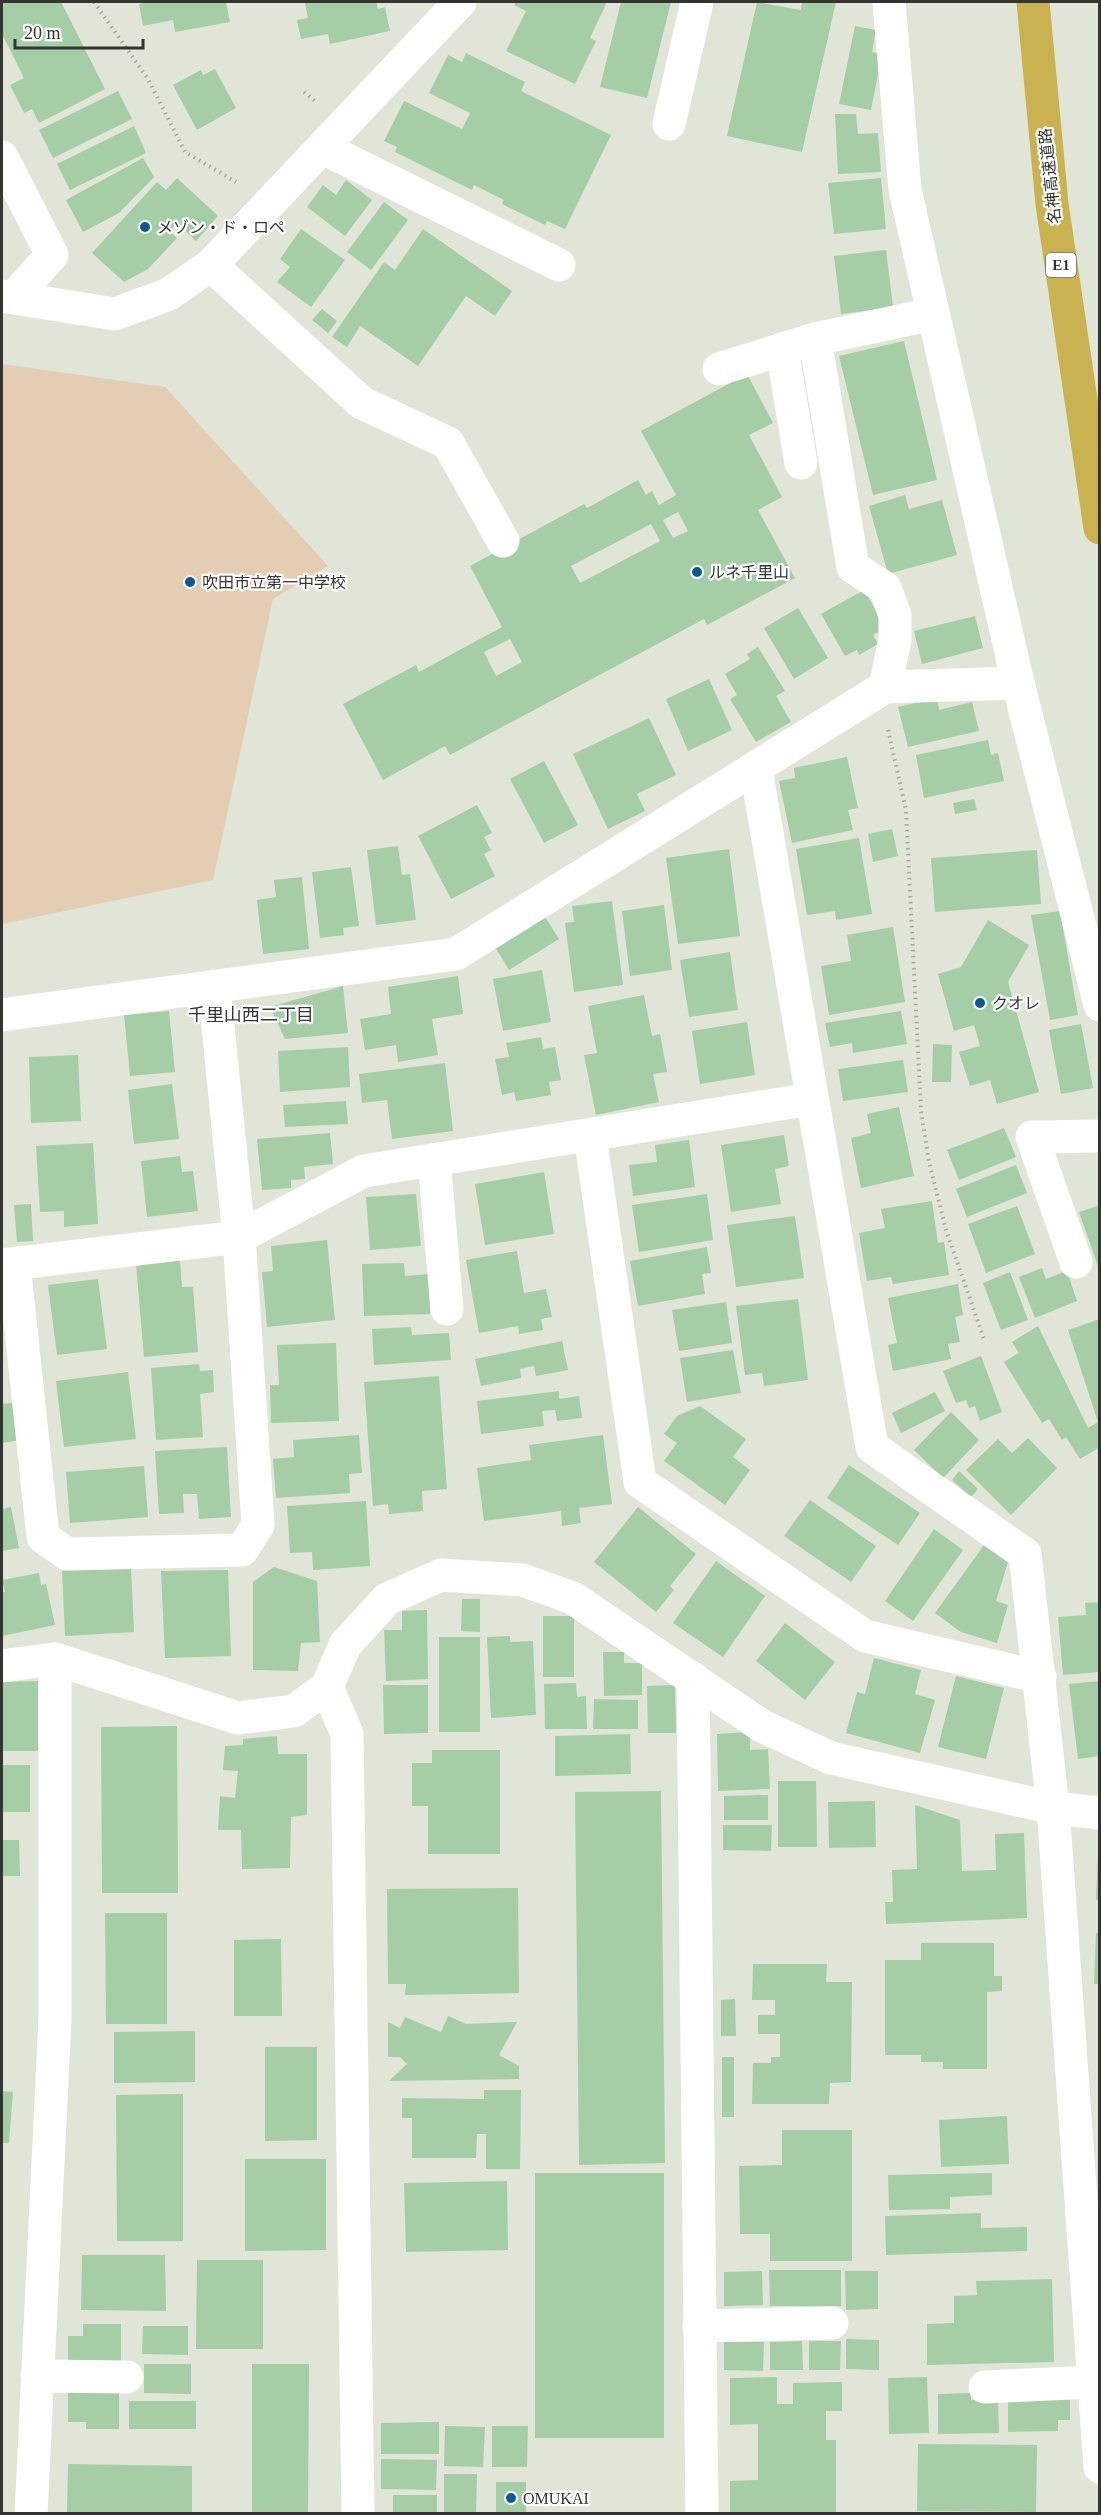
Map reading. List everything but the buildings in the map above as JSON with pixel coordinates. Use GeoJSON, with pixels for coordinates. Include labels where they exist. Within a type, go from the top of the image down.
{"type":"FeatureCollection","features":[{"type":"Feature","properties":{"kind":"highway","name":"名神高速道路"},"geometry":{"type":"LineString","coordinates":[[1033,2],[1052,204],[1100,528]]}},
{"type":"Feature","properties":{"kind":"street"},"geometry":{"type":"LineString","coordinates":[[8,296],[115,314],[169,294],[212,265],[460,2]]}},
{"type":"Feature","properties":{"kind":"street"},"geometry":{"type":"LineString","coordinates":[[669,124],[697,2]]}},
{"type":"Feature","properties":{"kind":"street"},"geometry":{"type":"LineString","coordinates":[[889,2],[905,190],[1018,683],[1100,1005]]}},
{"type":"Feature","properties":{"kind":"street"},"geometry":{"type":"LineString","coordinates":[[323,148],[560,265]]}},
{"type":"Feature","properties":{"kind":"street"},"geometry":{"type":"LineString","coordinates":[[2,157],[52,255],[8,296]]}},
{"type":"Feature","properties":{"kind":"street"},"geometry":{"type":"LineString","coordinates":[[212,265],[362,403],[448,442],[503,541]]}},
{"type":"Feature","properties":{"kind":"street"},"geometry":{"type":"LineString","coordinates":[[719,369],[815,339],[933,314]]}},
{"type":"Feature","properties":{"kind":"street"},"geometry":{"type":"LineString","coordinates":[[815,339],[853,567],[885,588],[895,615],[895,640],[885,687]]}},
{"type":"Feature","properties":{"kind":"street"},"geometry":{"type":"LineString","coordinates":[[782,349],[801,463]]}},
{"type":"Feature","properties":{"kind":"street"},"geometry":{"type":"LineString","coordinates":[[2,1015],[456,954],[885,687],[1018,683]]}},
{"type":"Feature","properties":{"kind":"street"},"geometry":{"type":"LineString","coordinates":[[756,769],[872,1447],[1025,1554],[1040,1677],[1089,2186],[1094,2382],[1100,2467]]}},
{"type":"Feature","properties":{"kind":"street"},"geometry":{"type":"LineString","coordinates":[[214,986],[239,1237],[258,1525],[242,1550],[68,1554],[43,1537],[8,1265],[239,1237],[364,1171],[811,1099]]}},
{"type":"Feature","properties":{"kind":"street"},"geometry":{"type":"LineString","coordinates":[[590,1135],[640,1482],[865,1636],[1040,1677]]}},
{"type":"Feature","properties":{"kind":"street"},"geometry":{"type":"LineString","coordinates":[[1076,1262],[1032,1137],[1100,1136]]}},
{"type":"Feature","properties":{"kind":"street"},"geometry":{"type":"LineString","coordinates":[[434,1160],[447,1309]]}},
{"type":"Feature","properties":{"kind":"street"},"geometry":{"type":"LineString","coordinates":[[2,1666],[56,1659],[238,1718],[294,1711],[327,1687],[345,1646],[387,1599],[441,1575],[522,1580],[573,1598],[762,1726],[831,1758],[1053,1808],[1100,1813]]}},
{"type":"Feature","properties":{"kind":"street"},"geometry":{"type":"LineString","coordinates":[[31,2514],[55,2018],[56,1659]]}},
{"type":"Feature","properties":{"kind":"street"},"geometry":{"type":"LineString","coordinates":[[693,1678],[702,2514]]}},
{"type":"Feature","properties":{"kind":"street"},"geometry":{"type":"LineString","coordinates":[[327,1687],[347,1734],[358,2514]]}},
{"type":"Feature","properties":{"kind":"street"},"geometry":{"type":"LineString","coordinates":[[699,2326],[832,2323]]}},
{"type":"Feature","properties":{"kind":"street"},"geometry":{"type":"LineString","coordinates":[[37,2376],[127,2377]]}},
{"type":"Feature","properties":{"kind":"street"},"geometry":{"type":"LineString","coordinates":[[985,2386],[1094,2382]]}},
{"type":"Feature","properties":{"kind":"path"},"geometry":{"type":"LineString","coordinates":[[94,2],[148,79],[185,152],[271,201]]}},
{"type":"Feature","properties":{"kind":"path"},"geometry":{"type":"LineString","coordinates":[[885,687],[885,713],[906,810],[921,1111],[929,1162],[945,1230],[984,1339]]}},
{"type":"Feature","properties":{"kind":"shaded area","name":"吹田市立第一中学校"},"geometry":{"type":"Polygon","coordinates":[[[2,364],[165,387],[328,566],[273,599],[213,880],[2,924],[2,364]]]}},
{"type":"Feature","properties":{"kind":"place","name":"メゾン・ド・ロペ"},"geometry":{"type":"Point","coordinates":[145,227]}},
{"type":"Feature","properties":{"kind":"place","name":"ルネ千里山"},"geometry":{"type":"Point","coordinates":[697,572]}},
{"type":"Feature","properties":{"kind":"place","name":"吹田市立第一中学校"},"geometry":{"type":"Point","coordinates":[190,582]}},
{"type":"Feature","properties":{"kind":"place","name":"クオレ"},"geometry":{"type":"Point","coordinates":[980,1003]}},
{"type":"Feature","properties":{"kind":"place","name":"OMUKAI"},"geometry":{"type":"Point","coordinates":[511,2498]}},
{"type":"Feature","properties":{"kind":"district","name":"千里山西二丁目"},"geometry":{"type":"Point","coordinates":[251,1015]}}]}
